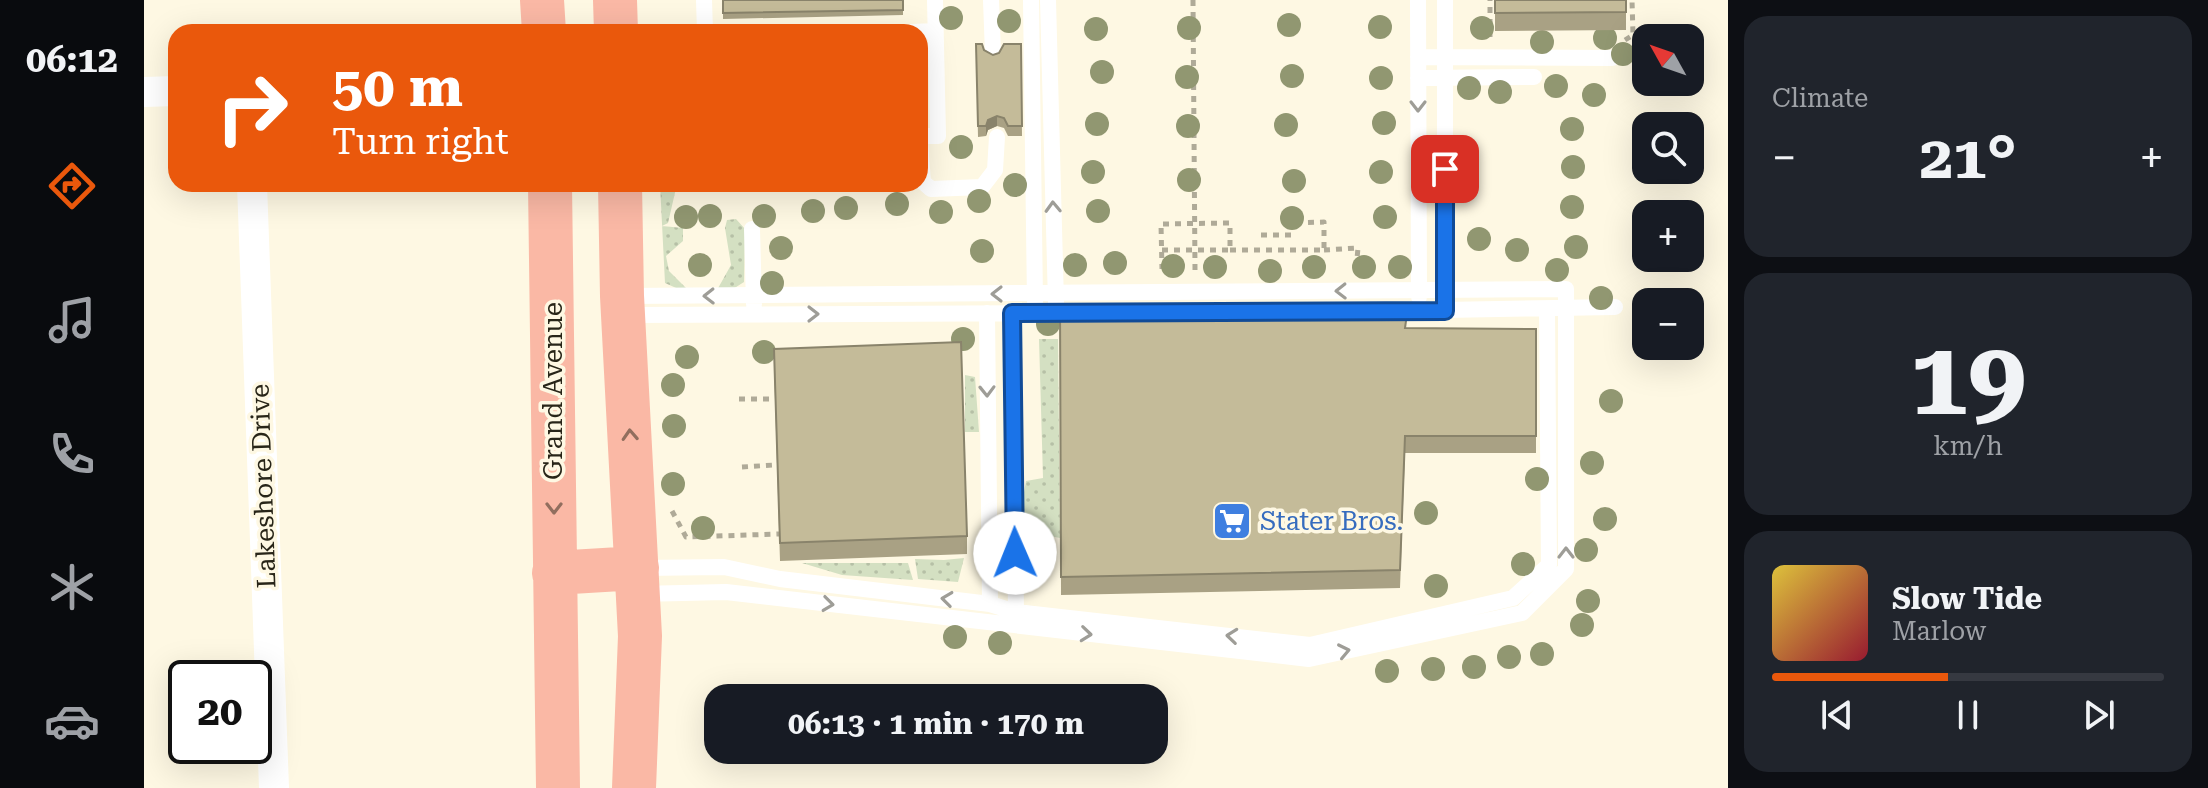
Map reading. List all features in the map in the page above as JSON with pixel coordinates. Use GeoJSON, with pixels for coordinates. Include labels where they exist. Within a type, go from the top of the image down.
{"type":"FeatureCollection","features":[{"type":"Feature","properties":{"kind":"main road"},"geometry":{"type":"LineString","coordinates":[[542,0],[544,24]]}},
{"type":"Feature","properties":{"kind":"main road"},"geometry":{"type":"LineString","coordinates":[[615,0],[616,24]]}},
{"type":"Feature","properties":{"kind":"main road","name":"Grand Avenue"},"geometry":{"type":"LineString","coordinates":[[550,192],[558,788]]}},
{"type":"Feature","properties":{"kind":"main road"},"geometry":{"type":"LineString","coordinates":[[620,192],[640,636],[634,788]]}},
{"type":"Feature","properties":{"kind":"main road"},"geometry":{"type":"LineString","coordinates":[[555,586],[638,581]]}},
{"type":"Feature","properties":{"kind":"street"},"geometry":{"type":"LineString","coordinates":[[144,92],[168,91]]}},
{"type":"Feature","properties":{"kind":"street","name":"Lakeshore Drive"},"geometry":{"type":"LineString","coordinates":[[252,192],[274,788]]}},
{"type":"Feature","properties":{"kind":"lane"},"geometry":{"type":"LineString","coordinates":[[704,0],[705,24]]}},
{"type":"Feature","properties":{"kind":"lane"},"geometry":{"type":"LineString","coordinates":[[928,138],[938,136],[935,0]]}},
{"type":"Feature","properties":{"kind":"lane"},"geometry":{"type":"LineString","coordinates":[[991,0],[993,54]]}},
{"type":"Feature","properties":{"kind":"lane"},"geometry":{"type":"LineString","coordinates":[[1031,0],[1036,313]]}},
{"type":"Feature","properties":{"kind":"lane"},"geometry":{"type":"LineString","coordinates":[[1048,0],[1056,313]]}},
{"type":"Feature","properties":{"kind":"lane"},"geometry":{"type":"LineString","coordinates":[[1418,0],[1420,311]]}},
{"type":"Feature","properties":{"kind":"lane"},"geometry":{"type":"LineString","coordinates":[[1445,0],[1445,311]]}},
{"type":"Feature","properties":{"kind":"lane"},"geometry":{"type":"LineString","coordinates":[[928,31],[935,31]]}},
{"type":"Feature","properties":{"kind":"lane"},"geometry":{"type":"LineString","coordinates":[[1418,57],[1612,58]]}},
{"type":"Feature","properties":{"kind":"lane"},"geometry":{"type":"LineString","coordinates":[[1418,78],[1534,77]]}},
{"type":"Feature","properties":{"kind":"lane"},"geometry":{"type":"LineString","coordinates":[[928,186],[931,189],[982,187],[995,170],[997,137]]}},
{"type":"Feature","properties":{"kind":"lane"},"geometry":{"type":"LineString","coordinates":[[752,229],[754,315]]}},
{"type":"Feature","properties":{"kind":"lane"},"geometry":{"type":"LineString","coordinates":[[623,306],[753,295],[1566,289],[1566,569],[1522,613],[1309,659],[638,581]]}},
{"type":"Feature","properties":{"kind":"lane"},"geometry":{"type":"LineString","coordinates":[[623,306],[754,315],[1097,313]]}},
{"type":"Feature","properties":{"kind":"lane"},"geometry":{"type":"LineString","coordinates":[[1379,311],[1615,307]]}},
{"type":"Feature","properties":{"kind":"lane"},"geometry":{"type":"LineString","coordinates":[[638,581],[724,567],[780,579],[990,604],[1016,612],[1310,645],[1513,598],[1549,565],[1547,309]]}},
{"type":"Feature","properties":{"kind":"lane"},"geometry":{"type":"LineString","coordinates":[[987,313],[990,604]]}},
{"type":"Feature","properties":{"kind":"lane"},"geometry":{"type":"LineString","coordinates":[[1012,313],[1016,612]]}},
{"type":"Feature","properties":{"kind":"path"},"geometry":{"type":"LineString","coordinates":[[1193,0],[1195,292]]}},
{"type":"Feature","properties":{"kind":"path"},"geometry":{"type":"LineString","coordinates":[[1612,58],[1612,50],[1633,35],[1632,0]]}},
{"type":"Feature","properties":{"kind":"path"},"geometry":{"type":"LineString","coordinates":[[1162,250],[1324,250],[1324,222],[1294,223]]}},
{"type":"Feature","properties":{"kind":"path"},"geometry":{"type":"LineString","coordinates":[[1162,271],[1161,224],[1230,223],[1230,250]]}},
{"type":"Feature","properties":{"kind":"path"},"geometry":{"type":"LineString","coordinates":[[1261,235],[1291,235]]}},
{"type":"Feature","properties":{"kind":"path"},"geometry":{"type":"LineString","coordinates":[[739,399],[773,399]]}},
{"type":"Feature","properties":{"kind":"path"},"geometry":{"type":"LineString","coordinates":[[742,467],[774,465]]}},
{"type":"Feature","properties":{"kind":"path"},"geometry":{"type":"LineString","coordinates":[[686,537],[779,534]]}},
{"type":"Feature","properties":{"kind":"green space"},"geometry":{"type":"Polygon","coordinates":[[[660,192],[675,192],[668,223],[662,226],[660,192]]]}},
{"type":"Feature","properties":{"kind":"green space"},"geometry":{"type":"Polygon","coordinates":[[[736,219],[745,229],[744,282],[733,289],[717,290],[731,265],[725,228],[727,220],[736,219]]]}},
{"type":"Feature","properties":{"kind":"green space"},"geometry":{"type":"Polygon","coordinates":[[[662,226],[683,228],[683,241],[666,256],[669,271],[694,296],[665,283],[662,226]]]}},
{"type":"Feature","properties":{"kind":"green space"},"geometry":{"type":"Polygon","coordinates":[[[1039,339],[1058,339],[1060,538],[1030,532],[1022,503],[1026,481],[1043,478],[1039,339]]]}},
{"type":"Feature","properties":{"kind":"green space"},"geometry":{"type":"Polygon","coordinates":[[[965,375],[975,377],[979,432],[965,432],[965,375]]]}},
{"type":"Feature","properties":{"kind":"green space"},"geometry":{"type":"Polygon","coordinates":[[[964,558],[958,582],[918,579],[915,559],[964,558]]]}},
{"type":"Feature","properties":{"kind":"green space"},"geometry":{"type":"Polygon","coordinates":[[[802,563],[908,563],[913,580],[842,575],[802,563]]]}},
{"type":"Feature","properties":{"kind":"building"},"geometry":{"type":"Polygon","coordinates":[[[723,0],[903,0],[903,10],[723,13],[723,0]]]}},
{"type":"Feature","properties":{"kind":"building"},"geometry":{"type":"Polygon","coordinates":[[[1495,0],[1626,0],[1626,12],[1495,13],[1495,0]]]}},
{"type":"Feature","properties":{"kind":"building"},"geometry":{"type":"Polygon","coordinates":[[[976,44],[982,44],[984,50],[993,55],[999,53],[1004,44],[1021,44],[1022,126],[1008,126],[1004,118],[997,116],[988,120],[986,126],[978,126],[976,44]]]}},
{"type":"Feature","properties":{"kind":"building","name":"Stater Bros."},"geometry":{"type":"Polygon","coordinates":[[[1060,305],[1408,307],[1405,328],[1536,329],[1536,436],[1405,436],[1400,570],[1061,577],[1060,305]]]}},
{"type":"Feature","properties":{"kind":"building"},"geometry":{"type":"Polygon","coordinates":[[[961,342],[967,536],[780,543],[774,349],[961,342]]]}},
{"type":"Feature","properties":{"kind":"place","name":"Stater Bros."},"geometry":{"type":"Point","coordinates":[1232,521]}},
{"type":"Feature","properties":{"kind":"route"},"geometry":{"type":"LineString","coordinates":[[1015,553],[1012,313],[1445,311],[1445,169]]}}]}
